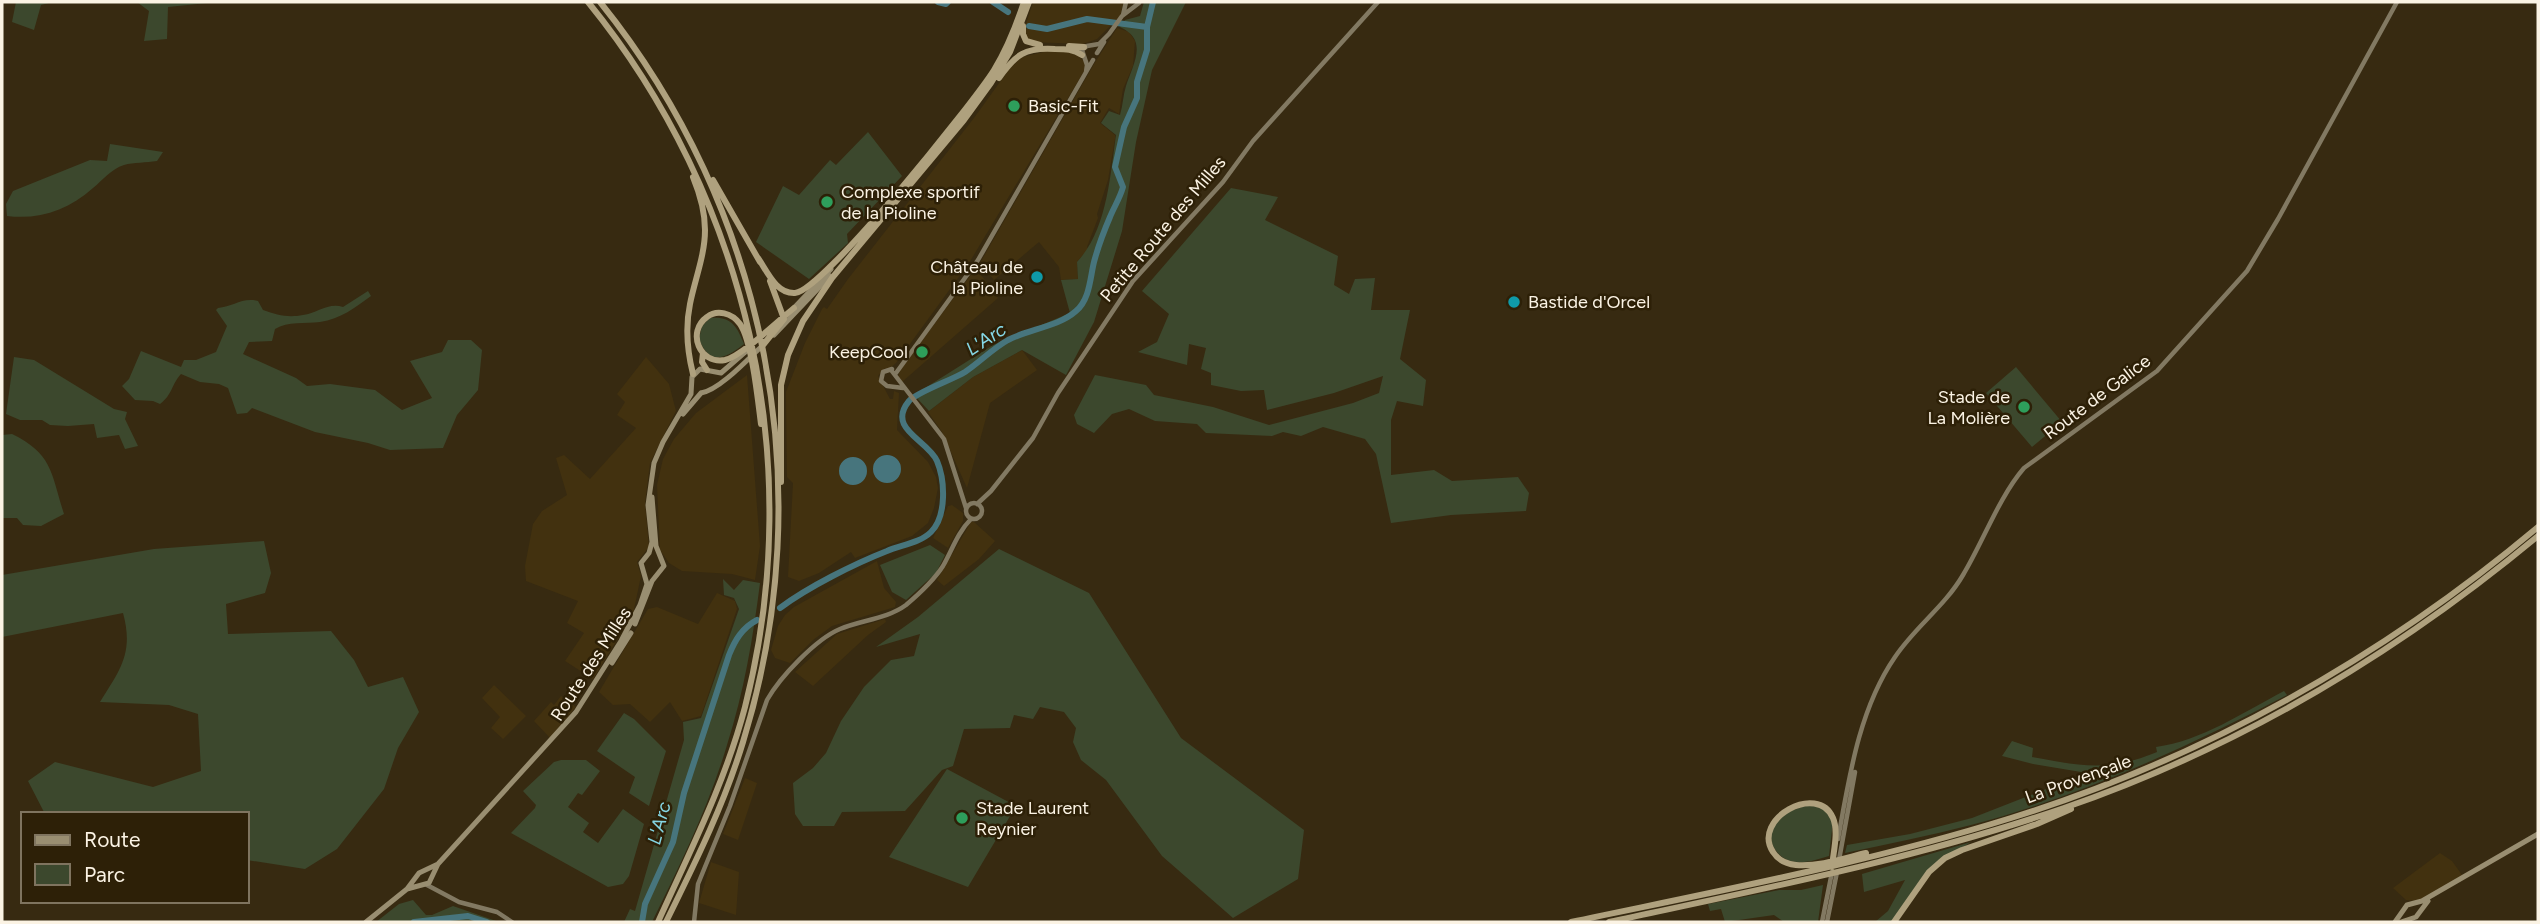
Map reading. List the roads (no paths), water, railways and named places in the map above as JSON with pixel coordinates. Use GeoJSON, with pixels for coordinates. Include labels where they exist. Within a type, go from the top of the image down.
{"type":"FeatureCollection","features":[{"type":"Feature","properties":{"kind":"highway"},"geometry":{"type":"LineString","coordinates":[[588,2],[643,77],[677,135],[701,185],[722,237],[746,314],[764,415],[769,508],[763,612],[744,708],[708,817],[658,922]]}},
{"type":"Feature","properties":{"kind":"highway"},"geometry":{"type":"LineString","coordinates":[[600,2],[643,60],[758,258],[776,286],[787,293],[798,293],[808,288],[854,244],[985,83],[1005,50],[1027,2]]}},
{"type":"Feature","properties":{"kind":"highway"},"geometry":{"type":"LineString","coordinates":[[1027,2],[1023,28],[1026,41],[1033,44],[1084,47]]}},
{"type":"Feature","properties":{"kind":"highway"},"geometry":{"type":"LineString","coordinates":[[964,120],[1004,61],[1018,32],[1027,2]]}},
{"type":"Feature","properties":{"kind":"highway"},"geometry":{"type":"LineString","coordinates":[[667,922],[705,843],[732,775],[758,682],[769,624],[780,526],[780,392],[788,355],[803,321],[818,297],[991,90],[1012,61],[1020,54],[1039,48],[1071,49],[1084,58]]}},
{"type":"Feature","properties":{"kind":"highway"},"geometry":{"type":"LineString","coordinates":[[677,135],[699,194],[704,221],[703,248],[687,328],[688,355],[693,374]]}},
{"type":"Feature","properties":{"kind":"highway"},"geometry":{"type":"LineString","coordinates":[[694,145],[739,257],[764,351],[774,430],[780,526]]}},
{"type":"Feature","properties":{"kind":"highway"},"geometry":{"type":"LineString","coordinates":[[758,258],[784,318]]}},
{"type":"Feature","properties":{"kind":"highway"},"geometry":{"type":"LineString","coordinates":[[703,354],[722,360],[743,356],[794,308]]}},
{"type":"Feature","properties":{"kind":"highway"},"geometry":{"type":"LineString","coordinates":[[709,371],[702,362],[703,354],[696,337],[702,321],[719,313],[727,314],[738,321],[744,331],[756,392],[769,508]]}},
{"type":"Feature","properties":{"kind":"highway"},"geometry":{"type":"LineString","coordinates":[[763,345],[769,334]]}},
{"type":"Feature","properties":{"kind":"highway","name":"La Provençale"},"geometry":{"type":"LineString","coordinates":[[1850,862],[1979,828],[2065,800],[2159,763],[2239,725],[2316,684],[2385,641],[2458,590],[2538,527]]}},
{"type":"Feature","properties":{"kind":"highway","name":"La Provençale"},"geometry":{"type":"LineString","coordinates":[[1609,922],[1820,869],[1993,831],[2117,788],[2244,732],[2355,669],[2445,609],[2538,536]]}},
{"type":"Feature","properties":{"kind":"highway"},"geometry":{"type":"LineString","coordinates":[[1894,922],[1929,872],[1945,858],[1962,849],[2037,824],[2117,788]]}},
{"type":"Feature","properties":{"kind":"highway"},"geometry":{"type":"LineString","coordinates":[[1832,870],[1834,821],[1826,809],[1820,805],[1805,803],[1782,814],[1774,822],[1768,838],[1775,855],[1785,862],[1820,869],[1850,862]]}},
{"type":"Feature","properties":{"kind":"highway","name":"La Provençale"},"geometry":{"type":"LineString","coordinates":[[1571,922],[1820,869]]}},
{"type":"Feature","properties":{"kind":"main road"},"geometry":{"type":"LineString","coordinates":[[1121,17],[1127,2],[1139,2]]}},
{"type":"Feature","properties":{"kind":"main road"},"geometry":{"type":"LineString","coordinates":[[893,385],[894,374],[899,366],[978,260],[1109,34],[1121,17],[1139,2]]}},
{"type":"Feature","properties":{"kind":"main road","name":"Petite Route des Milles"},"geometry":{"type":"LineString","coordinates":[[694,922],[698,884],[730,806],[767,700],[774,688],[831,634],[892,613],[907,603],[939,572],[969,517],[980,517],[981,509],[991,491],[1033,438],[1058,394],[1133,281],[1223,182],[1252,141],[1378,2]]}},
{"type":"Feature","properties":{"kind":"main road","name":"Route de Galice"},"geometry":{"type":"LineString","coordinates":[[1825,922],[1832,870],[1860,740],[1870,702],[1885,673],[1901,649],[1942,604],[1963,576],[2015,479],[2024,468],[2157,371],[2247,271],[2397,2]]}},
{"type":"Feature","properties":{"kind":"main road"},"geometry":{"type":"LineString","coordinates":[[1083,80],[1084,47],[1094,46],[1109,34]]}},
{"type":"Feature","properties":{"kind":"main road"},"geometry":{"type":"LineString","coordinates":[[1094,46],[1097,53]]}},
{"type":"Feature","properties":{"kind":"main road"},"geometry":{"type":"LineString","coordinates":[[1084,58],[1093,60]]}},
{"type":"Feature","properties":{"kind":"main road"},"geometry":{"type":"LineString","coordinates":[[769,334],[799,311],[891,209]]}},
{"type":"Feature","properties":{"kind":"main road"},"geometry":{"type":"LineString","coordinates":[[794,308],[854,244]]}},
{"type":"Feature","properties":{"kind":"main road"},"geometry":{"type":"LineString","coordinates":[[743,356],[712,389],[701,393],[666,442],[653,477],[652,494],[656,546],[664,566],[656,575],[646,574],[641,563],[650,553],[652,542],[648,505],[654,463],[691,394],[693,374],[700,369],[723,372],[743,356],[763,345]]}},
{"type":"Feature","properties":{"kind":"main road"},"geometry":{"type":"LineString","coordinates":[[709,371],[715,378],[712,389]]}},
{"type":"Feature","properties":{"kind":"main road"},"geometry":{"type":"LineString","coordinates":[[904,388],[885,385],[880,379],[883,372],[894,374],[944,439],[969,517]]}},
{"type":"Feature","properties":{"kind":"main road"},"geometry":{"type":"LineString","coordinates":[[692,385],[701,393]]}},
{"type":"Feature","properties":{"kind":"main road","name":"Petite Route des Milles"},"geometry":{"type":"LineString","coordinates":[[966,508],[991,491]]}},
{"type":"Feature","properties":{"kind":"main road"},"geometry":{"type":"LineString","coordinates":[[964,497],[981,509]]}},
{"type":"Feature","properties":{"kind":"main road"},"geometry":{"type":"LineString","coordinates":[[650,553],[659,554]]}},
{"type":"Feature","properties":{"kind":"main road","name":"Route des Milles"},"geometry":{"type":"LineString","coordinates":[[535,759],[567,724],[621,641],[640,605],[647,584],[646,574]]}},
{"type":"Feature","properties":{"kind":"main road","name":"Route des Milles"},"geometry":{"type":"LineString","coordinates":[[438,864],[498,795],[563,734],[579,713],[636,622],[656,575]]}},
{"type":"Feature","properties":{"kind":"main road","name":"Route de Galice"},"geometry":{"type":"LineString","coordinates":[[1825,922],[1860,740]]}},
{"type":"Feature","properties":{"kind":"main road"},"geometry":{"type":"LineString","coordinates":[[2398,922],[2407,905],[2438,892],[2538,834]]}},
{"type":"Feature","properties":{"kind":"main road"},"geometry":{"type":"LineString","coordinates":[[366,922],[407,889],[419,873],[438,864]]}},
{"type":"Feature","properties":{"kind":"main road"},"geometry":{"type":"LineString","coordinates":[[407,889],[427,881],[438,864]]}},
{"type":"Feature","properties":{"kind":"main road"},"geometry":{"type":"LineString","coordinates":[[425,871],[427,881]]}},
{"type":"Feature","properties":{"kind":"main road"},"geometry":{"type":"LineString","coordinates":[[417,879],[427,881],[440,892],[463,903],[496,911],[512,922]]}},
{"type":"Feature","properties":{"kind":"main road"},"geometry":{"type":"LineString","coordinates":[[2398,922],[2416,918],[2419,911],[2438,892]]}},
{"type":"Feature","properties":{"kind":"main road"},"geometry":{"type":"LineString","coordinates":[[2414,904],[2419,911]]}},
{"type":"Feature","properties":{"kind":"main road"},"geometry":{"type":"LineString","coordinates":[[2404,911],[2409,918]]}},
{"type":"Feature","properties":{"kind":"water"},"geometry":{"type":"Polygon","coordinates":[[[887,455],[897,459],[901,469],[897,479],[887,483],[877,479],[873,469],[877,459],[887,455]]]}},
{"type":"Feature","properties":{"kind":"water"},"geometry":{"type":"Polygon","coordinates":[[[853,457],[863,461],[867,471],[863,481],[853,485],[843,481],[839,471],[843,461],[853,457]]]}},
{"type":"Feature","properties":{"kind":"waterway"},"geometry":{"type":"LineString","coordinates":[[938,2],[948,2]]}},
{"type":"Feature","properties":{"kind":"waterway"},"geometry":{"type":"LineString","coordinates":[[993,2],[1008,12]]}},
{"type":"Feature","properties":{"kind":"waterway","name":"L'Arc"},"geometry":{"type":"LineString","coordinates":[[780,608],[846,569],[927,536],[936,525],[942,508],[942,478],[932,454],[905,427],[903,411],[909,401],[965,372],[1008,340],[1052,324],[1069,316],[1081,306],[1089,288],[1099,245],[1123,187],[1115,167],[1124,127],[1137,98],[1137,82],[1147,50],[1147,27],[1153,2]]}},
{"type":"Feature","properties":{"kind":"waterway"},"geometry":{"type":"LineString","coordinates":[[1029,26],[1047,29],[1087,19],[1147,27]]}},
{"type":"Feature","properties":{"kind":"waterway","name":"L'Arc"},"geometry":{"type":"LineString","coordinates":[[642,922],[645,904],[673,842],[684,793],[729,655],[740,635],[757,620]]}},
{"type":"Feature","properties":{"kind":"waterway","name":"L'Arc"},"geometry":{"type":"LineString","coordinates":[[414,922],[468,916],[487,922]]}},
{"type":"Feature","properties":{"kind":"place","name":"Basic-Fit"},"geometry":{"type":"Point","coordinates":[1014,106]}},
{"type":"Feature","properties":{"kind":"place","name":"Complexe sportif de la Pioline"},"geometry":{"type":"Point","coordinates":[827,202]}},
{"type":"Feature","properties":{"kind":"place","name":"Château de la Pioline"},"geometry":{"type":"Point","coordinates":[1037,277]}},
{"type":"Feature","properties":{"kind":"place","name":"Bastide d'Orcel"},"geometry":{"type":"Point","coordinates":[1514,302]}},
{"type":"Feature","properties":{"kind":"place","name":"KeepCool"},"geometry":{"type":"Point","coordinates":[922,352]}},
{"type":"Feature","properties":{"kind":"place","name":"Stade de La Molière"},"geometry":{"type":"Point","coordinates":[2024,407]}},
{"type":"Feature","properties":{"kind":"place","name":"Stade Laurent Reynier"},"geometry":{"type":"Point","coordinates":[962,818]}}]}
